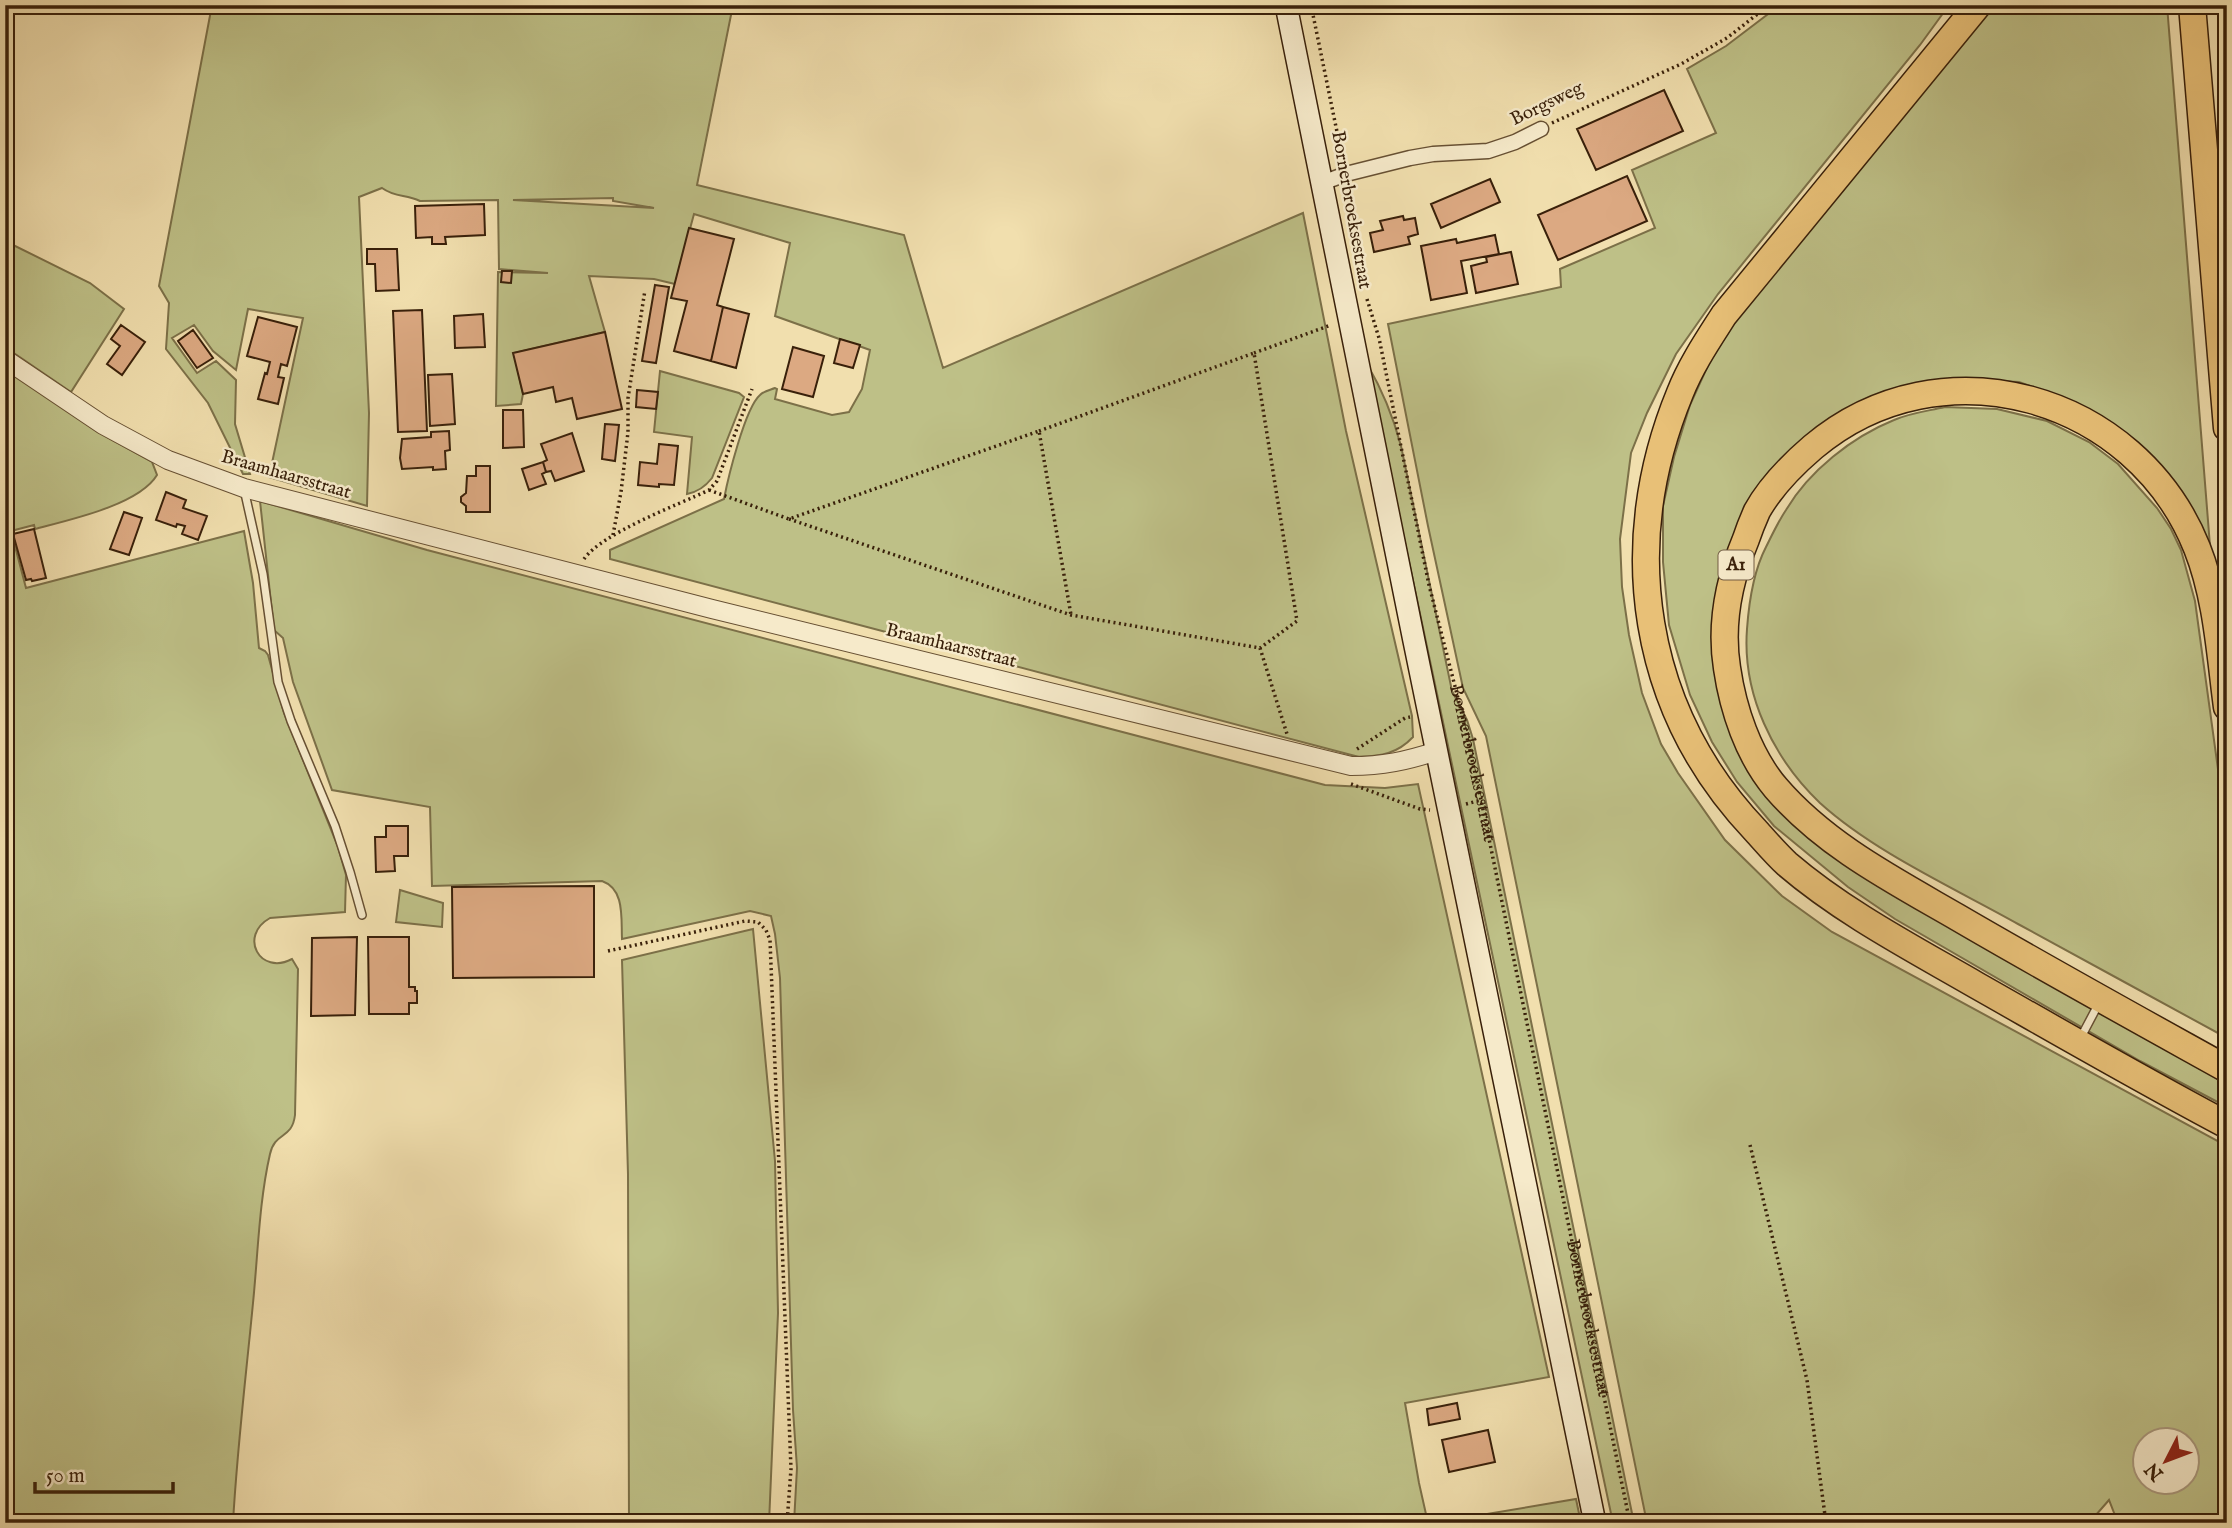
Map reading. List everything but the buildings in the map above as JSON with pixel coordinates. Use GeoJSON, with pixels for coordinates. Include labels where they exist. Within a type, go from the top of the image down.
{"type":"FeatureCollection","features":[{"type":"Feature","properties":{"kind":"highway"},"geometry":{"type":"LineString","coordinates":[[1978,5],[1724,315],[1681,390],[1658,459],[1646,530],[1645,575],[1653,639],[1670,696],[1696,755],[1734,808],[1786,863],[1839,902],[1922,953],[2227,1125]]}},
{"type":"Feature","properties":{"kind":"highway"},"geometry":{"type":"LineString","coordinates":[[2192,5],[2227,428]]}},
{"type":"Feature","properties":{"kind":"highway","name":"A1"},"geometry":{"type":"LineString","coordinates":[[2227,708],[2209,587],[2197,548],[2179,513],[2158,480],[2123,445],[2092,425],[2049,405],[2000,393],[1955,391],[1914,397],[1867,411],[1828,435],[1793,465],[1757,511],[1734,568],[1724,635],[1731,690],[1754,753],[1773,784],[1797,810],[1829,839],[1877,870],[2227,1069]]}},
{"type":"Feature","properties":{"kind":"main road","name":"Bornerbroeksestraat"},"geometry":{"type":"LineString","coordinates":[[1286,5],[1595,1523]]}},
{"type":"Feature","properties":{"kind":"street","name":"Borgsweg"},"geometry":{"type":"LineString","coordinates":[[1322,183],[1346,174],[1433,154],[1488,151],[1541,129]]}},
{"type":"Feature","properties":{"kind":"street","name":"Braamhaarsstraat"},"geometry":{"type":"LineString","coordinates":[[5,359],[103,425],[168,460],[244,488],[1351,766],[1380,766],[1408,761],[1437,751]]}},
{"type":"Feature","properties":{"kind":"lane"},"geometry":{"type":"LineString","coordinates":[[244,488],[263,574],[278,682],[291,721],[335,826],[362,915]]}},
{"type":"Feature","properties":{"kind":"lane"},"geometry":{"type":"LineString","coordinates":[[2078,1043],[2101,999]]}},
{"type":"Feature","properties":{"kind":"path","name":"Bornerbroeksestraat"},"geometry":{"type":"LineString","coordinates":[[1311,5],[1346,174],[1356,254]]}},
{"type":"Feature","properties":{"kind":"path","name":"Borgsweg"},"geometry":{"type":"LineString","coordinates":[[1541,129],[1681,64],[1727,38],[1769,5]]}},
{"type":"Feature","properties":{"kind":"path"},"geometry":{"type":"LineString","coordinates":[[613,535],[628,432],[628,398],[645,290]]}},
{"type":"Feature","properties":{"kind":"path","name":"Bornerbroeksestraat"},"geometry":{"type":"LineString","coordinates":[[1365,294],[1379,338],[1429,585],[1481,800],[1630,1523]]}},
{"type":"Feature","properties":{"kind":"path"},"geometry":{"type":"LineString","coordinates":[[789,519],[1349,318]]}},
{"type":"Feature","properties":{"kind":"path"},"geometry":{"type":"LineString","coordinates":[[709,491],[1072,615],[1260,648],[1297,621],[1254,353]]}},
{"type":"Feature","properties":{"kind":"path"},"geometry":{"type":"LineString","coordinates":[[579,574],[584,558],[590,550],[613,535],[709,491],[717,481],[752,389]]}},
{"type":"Feature","properties":{"kind":"path"},"geometry":{"type":"LineString","coordinates":[[1039,431],[1072,615]]}},
{"type":"Feature","properties":{"kind":"path"},"geometry":{"type":"LineString","coordinates":[[1260,648],[1293,752]]}},
{"type":"Feature","properties":{"kind":"path"},"geometry":{"type":"LineString","coordinates":[[1349,753],[1405,718],[1460,706]]}},
{"type":"Feature","properties":{"kind":"path"},"geometry":{"type":"LineString","coordinates":[[1342,781],[1420,809],[1433,810],[1481,800]]}},
{"type":"Feature","properties":{"kind":"path"},"geometry":{"type":"LineString","coordinates":[[608,951],[745,920],[758,922],[766,930],[770,940],[791,1469],[787,1523]]}},
{"type":"Feature","properties":{"kind":"path"},"geometry":{"type":"LineString","coordinates":[[1750,1144],[1807,1380],[1826,1523]]}},
{"type":"Feature","properties":{"kind":"path"},"geometry":{"type":"LineString","coordinates":[[2107,1523],[2111,1518]]}},
{"type":"Feature","properties":{"kind":"green space"},"geometry":{"type":"Polygon","coordinates":[[[212,5],[733,5],[697,185],[904,235],[943,368],[1303,213],[1346,431],[1412,716],[1413,737],[1388,753],[1359,757],[610,559],[610,550],[724,499],[743,428],[754,402],[763,393],[775,388],[775,399],[832,415],[849,412],[862,389],[870,350],[775,316],[790,243],[694,214],[675,284],[654,279],[589,276],[605,332],[514,353],[523,394],[521,404],[496,406],[498,272],[548,273],[499,269],[498,200],[420,201],[382,188],[359,197],[369,413],[367,506],[269,477],[303,318],[248,309],[236,370],[213,351],[194,325],[172,338],[197,373],[216,361],[236,380],[235,424],[250,474],[243,474],[208,403],[166,349],[169,303],[159,286],[212,5]],[[613,198],[513,200],[654,208],[613,201],[613,198]]]}},
{"type":"Feature","properties":{"kind":"green space"},"geometry":{"type":"Polygon","coordinates":[[[1780,5],[1949,5],[1920,45],[1718,294],[1676,354],[1631,453],[1620,539],[1622,587],[1629,635],[1642,693],[1661,744],[1678,773],[1725,840],[1782,896],[1832,932],[2227,1146],[2227,1523],[2118,1523],[2109,1500],[2089,1523],[1647,1523],[1486,736],[1463,688],[1388,324],[1561,287],[1560,269],[1655,228],[1632,170],[1716,133],[1687,69],[1726,46],[1780,5]]]}},
{"type":"Feature","properties":{"kind":"green space"},"geometry":{"type":"Polygon","coordinates":[[[1990,5],[2167,5],[2210,546],[2117,430],[2077,403],[2019,382],[1960,379],[1907,387],[1788,460],[1715,641],[1782,805],[2227,1076],[2227,1107],[2140,1061],[1895,919],[1848,887],[1774,826],[1737,782],[1712,742],[1690,695],[1669,625],[1663,562],[1663,506],[1690,405],[1720,339],[1990,5]]]}},
{"type":"Feature","properties":{"kind":"green space"},"geometry":{"type":"Polygon","coordinates":[[[5,241],[90,283],[124,309],[71,392],[5,347],[5,241]]]}},
{"type":"Feature","properties":{"kind":"green space"},"geometry":{"type":"Polygon","coordinates":[[[1367,364],[1383,394],[1398,435],[1452,691],[1467,720],[1473,739],[1634,1523],[1613,1523],[1367,364]]]}},
{"type":"Feature","properties":{"kind":"green space"},"geometry":{"type":"Polygon","coordinates":[[[5,368],[98,432],[152,462],[157,475],[135,495],[102,510],[35,529],[34,525],[11,531],[26,588],[244,531],[253,583],[259,648],[268,655],[284,713],[338,847],[346,875],[345,912],[270,918],[255,934],[257,952],[263,958],[281,963],[292,959],[298,969],[295,1115],[291,1128],[272,1147],[263,1191],[233,1523],[5,1523],[5,368]]]}},
{"type":"Feature","properties":{"kind":"green space"},"geometry":{"type":"Polygon","coordinates":[[[660,371],[739,393],[744,397],[712,478],[701,489],[687,494],[692,437],[654,432],[660,371]]]}},
{"type":"Feature","properties":{"kind":"green space"},"geometry":{"type":"Polygon","coordinates":[[[1945,407],[1997,409],[2047,421],[2089,442],[2118,464],[2157,508],[2181,550],[2195,601],[2227,835],[2227,1038],[1865,838],[1841,821],[1803,785],[1788,766],[1764,724],[1750,677],[1747,629],[1750,597],[1758,566],[1780,519],[1807,482],[1847,446],[1894,420],[1945,407]]]}},
{"type":"Feature","properties":{"kind":"green space"},"geometry":{"type":"Polygon","coordinates":[[[260,501],[427,550],[1325,785],[1385,788],[1418,784],[1549,1377],[1405,1403],[1428,1523],[794,1523],[797,1468],[780,978],[771,916],[750,911],[622,939],[618,897],[615,890],[602,881],[432,886],[430,807],[332,790],[293,682],[283,638],[274,630],[260,501]]]}},
{"type":"Feature","properties":{"kind":"green space"},"geometry":{"type":"Polygon","coordinates":[[[400,890],[443,903],[442,927],[396,922],[400,890]]]}},
{"type":"Feature","properties":{"kind":"green space"},"geometry":{"type":"Polygon","coordinates":[[[753,929],[775,1161],[778,1313],[769,1523],[629,1523],[628,1174],[622,960],[753,929]]]}},
{"type":"Feature","properties":{"kind":"green space"},"geometry":{"type":"Polygon","coordinates":[[[1576,1499],[1581,1523],[1433,1523],[1576,1499]]]}}]}
